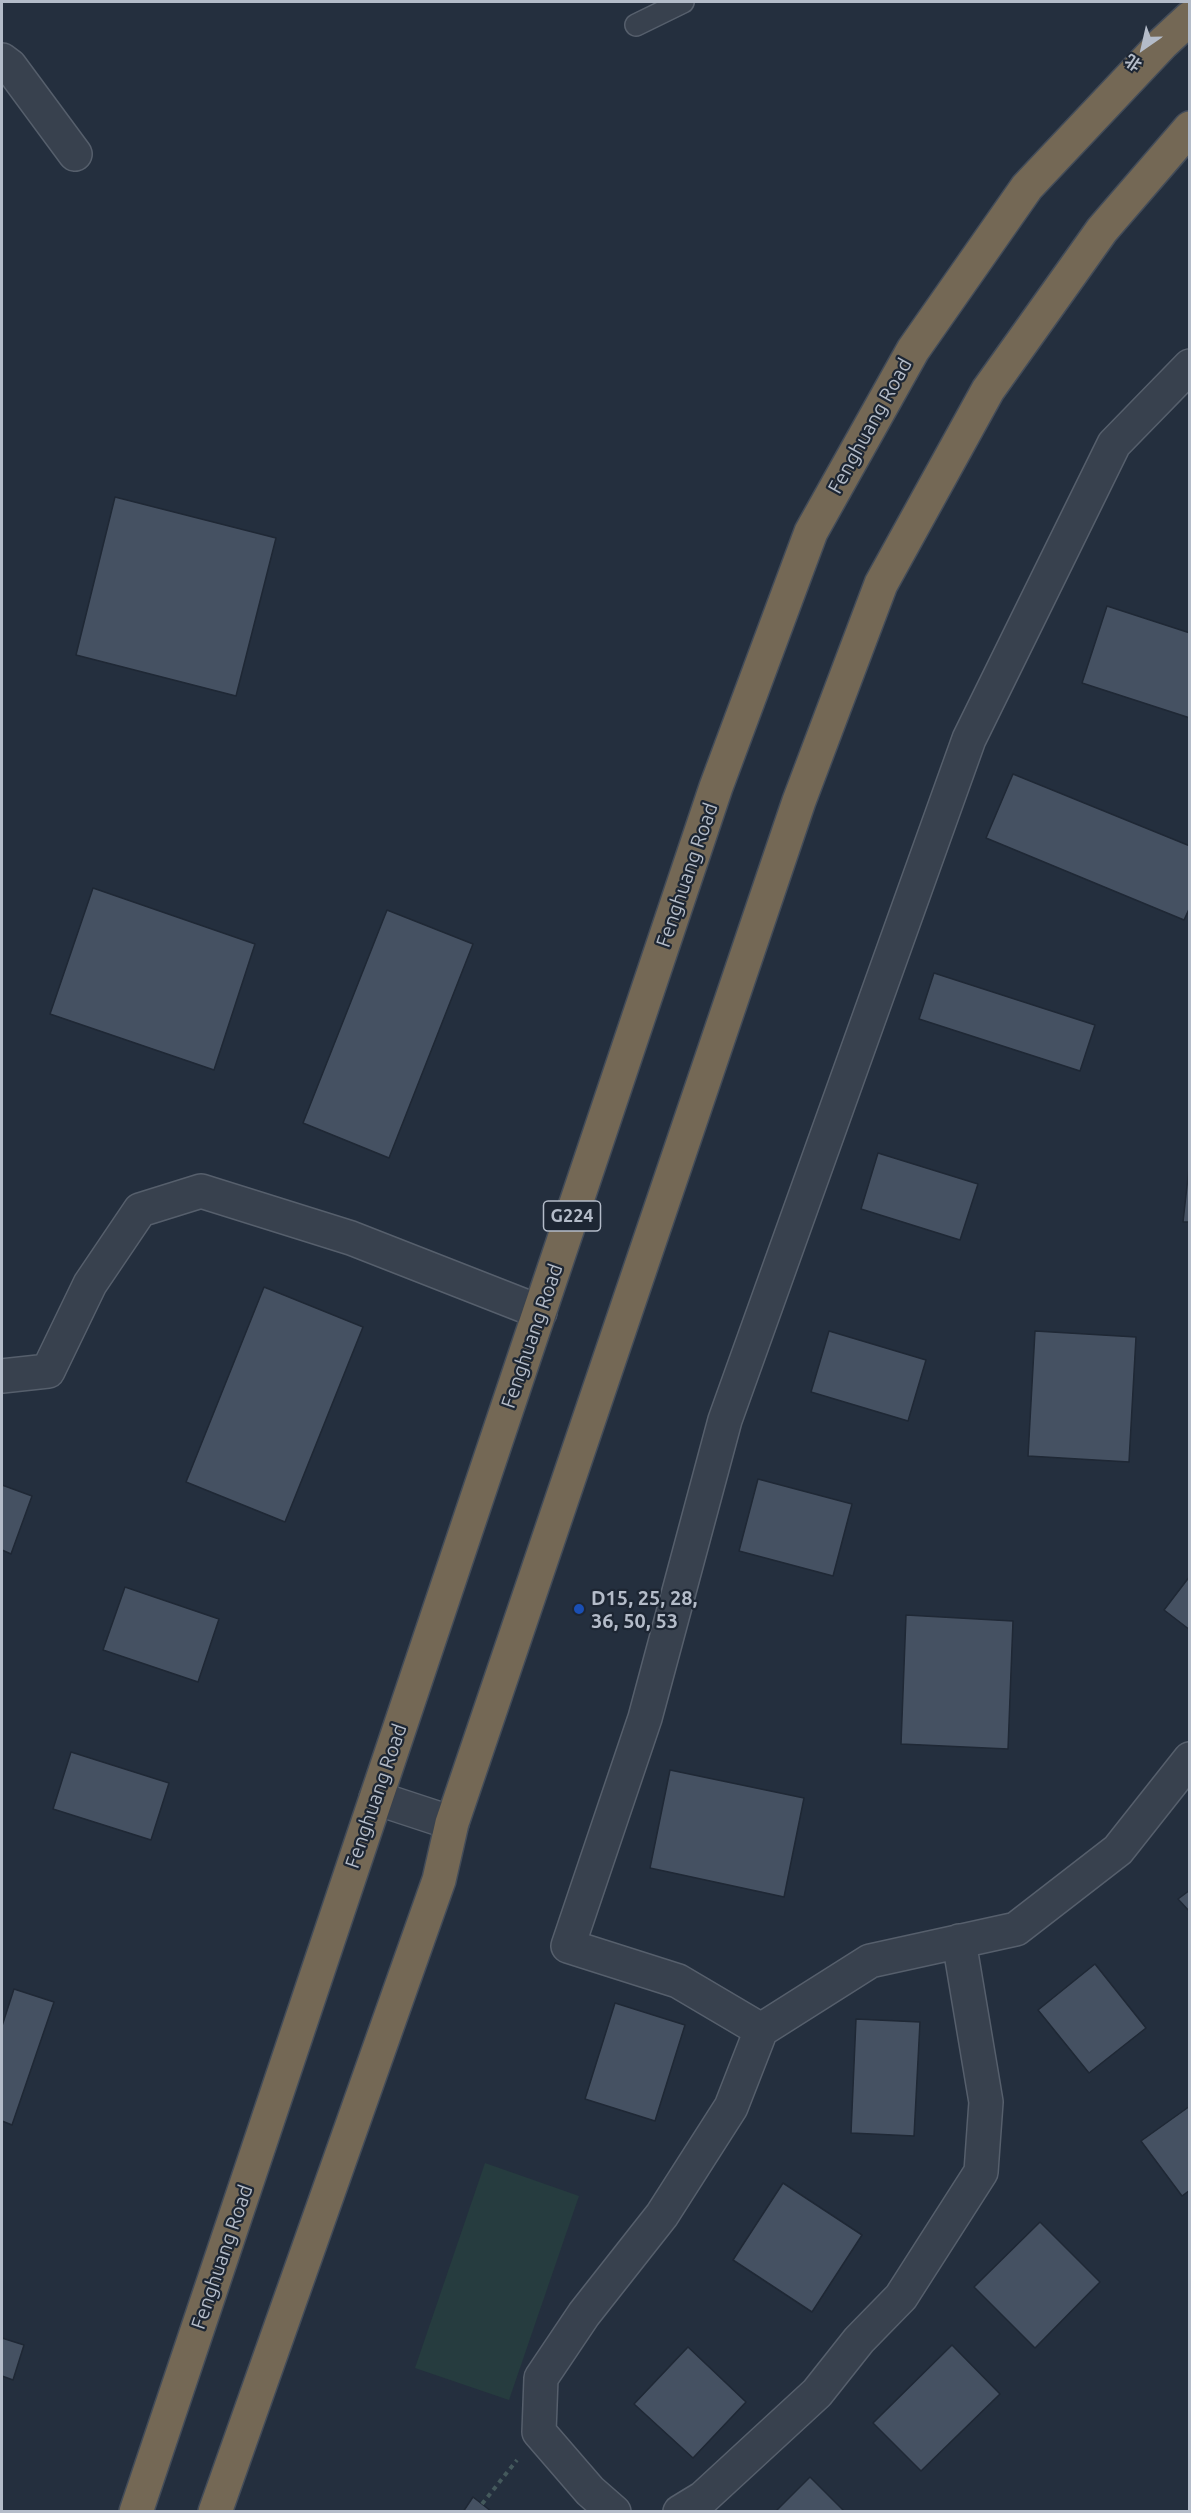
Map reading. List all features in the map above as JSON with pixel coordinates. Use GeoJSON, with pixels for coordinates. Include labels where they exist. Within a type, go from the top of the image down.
{"type":"FeatureCollection","features":[{"type":"Feature","properties":{"kind":"highway","name":"Fenghuang Road"},"geometry":{"type":"LineString","coordinates":[[136,2511],[716,787],[811,532],[913,350],[1027,187],[1163,43],[1190,18]]}},
{"type":"Feature","properties":{"kind":"highway"},"geometry":{"type":"LineString","coordinates":[[215,2511],[439,1880],[452,1823],[799,801],[881,584],[988,390],[1102,230],[1190,128]]}},
{"type":"Feature","properties":{"kind":"street"},"geometry":{"type":"LineString","coordinates":[[2,60],[10,66],[75,154]]}},
{"type":"Feature","properties":{"kind":"street"},"geometry":{"type":"LineString","coordinates":[[761,2030],[678,1981],[567,1946],[645,1718],[725,1420],[969,739],[1114,444],[1190,366]]}},
{"type":"Feature","properties":{"kind":"street"},"geometry":{"type":"LineString","coordinates":[[2,1376],[48,1371],[90,1284],[140,1210],[201,1191],[351,1238],[540,1312]]}},
{"type":"Feature","properties":{"kind":"street"},"geometry":{"type":"LineString","coordinates":[[614,2511],[590,2491],[539,2432],[541,2378],[584,2314],[662,2216],[731,2107],[761,2030],[870,1961],[1016,1929],[1118,1850],[1190,1759]]}},
{"type":"Feature","properties":{"kind":"street"},"geometry":{"type":"LineString","coordinates":[[376,1798],[452,1823]]}},
{"type":"Feature","properties":{"kind":"street"},"geometry":{"type":"LineString","coordinates":[[680,2511],[703,2498],[817,2393],[859,2340],[902,2297],[981,2172],[986,2102],[959,1941]]}},
{"type":"Feature","properties":{"kind":"lane"},"geometry":{"type":"LineString","coordinates":[[636,25],[683,2]]}},
{"type":"Feature","properties":{"kind":"path"},"geometry":{"type":"LineString","coordinates":[[482,2504],[539,2432]]}},
{"type":"Feature","properties":{"kind":"green space"},"geometry":{"type":"Polygon","coordinates":[[[485,2163],[579,2196],[509,2400],[415,2368],[485,2163]]]}},
{"type":"Feature","properties":{"kind":"building"},"geometry":{"type":"Polygon","coordinates":[[[115,497],[276,538],[236,696],[76,655],[115,497]]]}},
{"type":"Feature","properties":{"kind":"building"},"geometry":{"type":"Polygon","coordinates":[[[1107,606],[1190,633],[1190,718],[1082,683],[1107,606]]]}},
{"type":"Feature","properties":{"kind":"building"},"geometry":{"type":"Polygon","coordinates":[[[1013,774],[1190,846],[1190,907],[1184,920],[986,838],[1013,774]]]}},
{"type":"Feature","properties":{"kind":"building"},"geometry":{"type":"Polygon","coordinates":[[[93,888],[255,944],[214,1070],[50,1014],[93,888]]]}},
{"type":"Feature","properties":{"kind":"building"},"geometry":{"type":"Polygon","coordinates":[[[387,910],[473,944],[389,1158],[303,1123],[387,910]]]}},
{"type":"Feature","properties":{"kind":"building"},"geometry":{"type":"Polygon","coordinates":[[[934,973],[1095,1025],[1080,1071],[919,1019],[934,973]]]}},
{"type":"Feature","properties":{"kind":"building"},"geometry":{"type":"Polygon","coordinates":[[[878,1153],[978,1184],[960,1240],[861,1209],[878,1153]]]}},
{"type":"Feature","properties":{"kind":"building"},"geometry":{"type":"Polygon","coordinates":[[[1190,1159],[1190,1222],[1183,1222],[1190,1159]]]}},
{"type":"Feature","properties":{"kind":"building"},"geometry":{"type":"Polygon","coordinates":[[[264,1287],[363,1327],[285,1522],[186,1482],[264,1287]]]}},
{"type":"Feature","properties":{"kind":"building"},"geometry":{"type":"Polygon","coordinates":[[[829,1331],[926,1360],[908,1421],[811,1392],[829,1331]]]}},
{"type":"Feature","properties":{"kind":"building"},"geometry":{"type":"Polygon","coordinates":[[[1035,1331],[1136,1337],[1129,1462],[1028,1456],[1035,1331]]]}},
{"type":"Feature","properties":{"kind":"building"},"geometry":{"type":"Polygon","coordinates":[[[758,1479],[852,1504],[833,1576],[739,1551],[758,1479]]]}},
{"type":"Feature","properties":{"kind":"building"},"geometry":{"type":"Polygon","coordinates":[[[2,1485],[32,1496],[11,1554],[2,1550],[2,1485]]]}},
{"type":"Feature","properties":{"kind":"building"},"geometry":{"type":"Polygon","coordinates":[[[1190,1576],[1190,1630],[1164,1610],[1190,1576]]]}},
{"type":"Feature","properties":{"kind":"building"},"geometry":{"type":"Polygon","coordinates":[[[125,1587],[219,1619],[198,1682],[103,1650],[125,1587]]]}},
{"type":"Feature","properties":{"kind":"building"},"geometry":{"type":"Polygon","coordinates":[[[906,1615],[1013,1621],[1008,1749],[901,1744],[906,1615]]]}},
{"type":"Feature","properties":{"kind":"building"},"geometry":{"type":"Polygon","coordinates":[[[71,1752],[169,1783],[151,1840],[53,1809],[71,1752]]]}},
{"type":"Feature","properties":{"kind":"building"},"geometry":{"type":"Polygon","coordinates":[[[670,1770],[804,1798],[784,1897],[650,1868],[670,1770]]]}},
{"type":"Feature","properties":{"kind":"building"},"geometry":{"type":"Polygon","coordinates":[[[1190,1890],[1190,1912],[1178,1899],[1190,1890]]]}},
{"type":"Feature","properties":{"kind":"building"},"geometry":{"type":"Polygon","coordinates":[[[1095,1964],[1146,2028],[1089,2073],[1038,2010],[1095,1964]]]}},
{"type":"Feature","properties":{"kind":"building"},"geometry":{"type":"Polygon","coordinates":[[[14,1989],[54,2002],[12,2125],[2,2121],[2,2026],[14,1989]]]}},
{"type":"Feature","properties":{"kind":"building"},"geometry":{"type":"Polygon","coordinates":[[[615,2003],[685,2025],[655,2121],[585,2099],[615,2003]]]}},
{"type":"Feature","properties":{"kind":"building"},"geometry":{"type":"Polygon","coordinates":[[[856,2019],[920,2022],[914,2136],[851,2133],[856,2019]]]}},
{"type":"Feature","properties":{"kind":"building"},"geometry":{"type":"Polygon","coordinates":[[[1190,2106],[1190,2190],[1182,2196],[1141,2141],[1190,2106]]]}},
{"type":"Feature","properties":{"kind":"building"},"geometry":{"type":"Polygon","coordinates":[[[783,2183],[862,2235],[812,2312],[733,2260],[783,2183]]]}},
{"type":"Feature","properties":{"kind":"building"},"geometry":{"type":"Polygon","coordinates":[[[1040,2222],[1100,2282],[1035,2348],[974,2287],[1040,2222]]]}},
{"type":"Feature","properties":{"kind":"building"},"geometry":{"type":"Polygon","coordinates":[[[2,2338],[24,2345],[13,2380],[2,2376],[2,2338]]]}},
{"type":"Feature","properties":{"kind":"building"},"geometry":{"type":"Polygon","coordinates":[[[952,2345],[1000,2394],[921,2471],[873,2423],[952,2345]]]}},
{"type":"Feature","properties":{"kind":"building"},"geometry":{"type":"Polygon","coordinates":[[[688,2347],[746,2402],[693,2458],[634,2404],[688,2347]]]}},
{"type":"Feature","properties":{"kind":"building"},"geometry":{"type":"Polygon","coordinates":[[[810,2477],[845,2512],[775,2512],[810,2477]]]}},
{"type":"Feature","properties":{"kind":"building"},"geometry":{"type":"Polygon","coordinates":[[[473,2497],[482,2504],[492,2512],[463,2512],[473,2497]]]}},
{"type":"Feature","properties":{"kind":"place","name":"D15, 25, 28, 36, 50, 53"},"geometry":{"type":"Point","coordinates":[579,1609]}}]}
